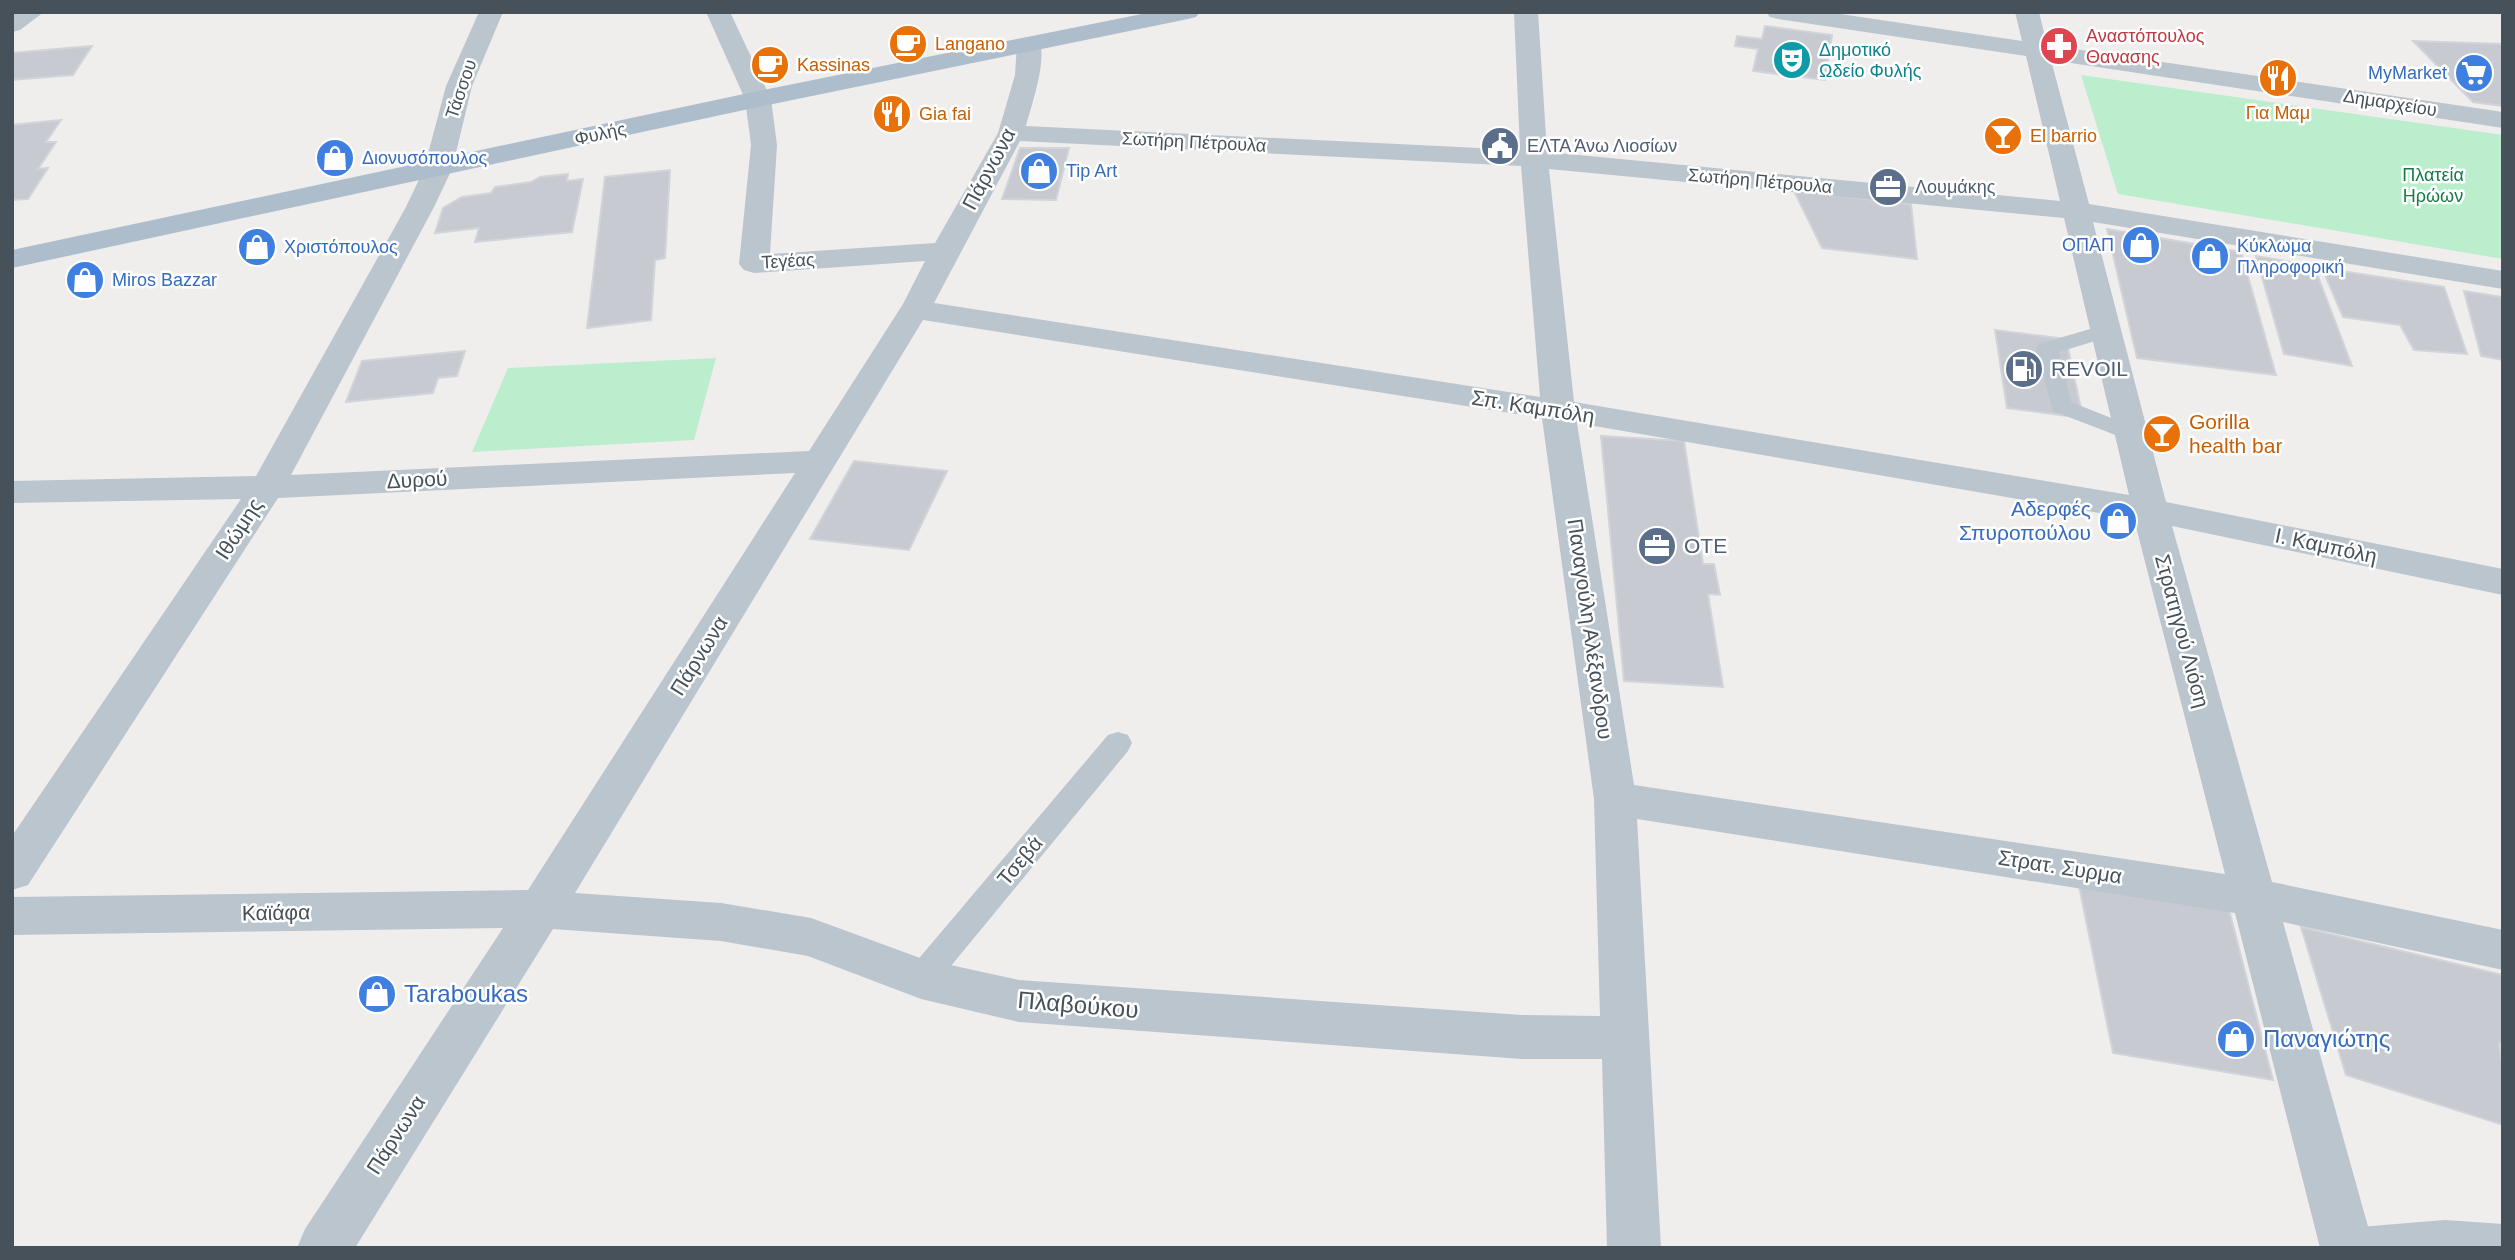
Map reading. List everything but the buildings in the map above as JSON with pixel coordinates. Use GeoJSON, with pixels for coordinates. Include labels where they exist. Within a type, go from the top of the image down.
{"type":"FeatureCollection","features":[{"type":"Feature","properties":{"kind":"main road","name":"Φυλής"},"geometry":{"type":"LineString","coordinates":[[12,259],[1028,44],[1134,17],[1188,12]]}},
{"type":"Feature","properties":{"kind":"street","name":"Τάσσου"},"geometry":{"type":"LineString","coordinates":[[438,169],[459,86],[491,12]]}},
{"type":"Feature","properties":{"kind":"street"},"geometry":{"type":"LineString","coordinates":[[718,12],[758,99]]}},
{"type":"Feature","properties":{"kind":"street","name":"Παναγούλη Αλέξανδρου"},"geometry":{"type":"LineString","coordinates":[[1526,12],[1534,159],[1558,411],[1615,799],[1634,1248]]}},
{"type":"Feature","properties":{"kind":"street","name":"Δημαρχείου"},"geometry":{"type":"LineString","coordinates":[[1778,12],[2503,120]]}},
{"type":"Feature","properties":{"kind":"street","name":"Στρατηγού Λιόση"},"geometry":{"type":"LineString","coordinates":[[2027,12],[2150,510],[2347,1247]]}},
{"type":"Feature","properties":{"kind":"street","name":"Πάρνωνα"},"geometry":{"type":"LineString","coordinates":[[324,1248],[541,909],[918,304],[1011,133],[1027,75],[1028,44]]}},
{"type":"Feature","properties":{"kind":"street","name":"Τεγέας"},"geometry":{"type":"LineString","coordinates":[[758,99],[764,145],[754,264],[945,251]]}},
{"type":"Feature","properties":{"kind":"street","name":"Σωτήρη Πέτρουλα"},"geometry":{"type":"LineString","coordinates":[[1011,133],[1534,159],[2078,211],[2503,280]]}},
{"type":"Feature","properties":{"kind":"street","name":"Ιθώμης"},"geometry":{"type":"LineString","coordinates":[[12,872],[267,487],[420,207],[438,169]]}},
{"type":"Feature","properties":{"kind":"street","name":"Σπ. Καμπόλη"},"geometry":{"type":"LineString","coordinates":[[918,304],[924,311],[1558,411],[2150,510]]}},
{"type":"Feature","properties":{"kind":"street","name":"Δυρού"},"geometry":{"type":"LineString","coordinates":[[12,492],[267,487],[821,461]]}},
{"type":"Feature","properties":{"kind":"street","name":"Ι. Καμπόλη"},"geometry":{"type":"LineString","coordinates":[[2150,510],[2503,582]]}},
{"type":"Feature","properties":{"kind":"street","name":"Στρατ. Συρμα"},"geometry":{"type":"LineString","coordinates":[[1615,799],[2253,897],[2503,950]]}},
{"type":"Feature","properties":{"kind":"street","name":"Καϊάφα"},"geometry":{"type":"LineString","coordinates":[[12,916],[541,909]]}},
{"type":"Feature","properties":{"kind":"street","name":"Πλαβούκου"},"geometry":{"type":"LineString","coordinates":[[541,909],[721,922],[811,937],[921,979],[1019,1001],[1522,1037],[1626,1038]]}},
{"type":"Feature","properties":{"kind":"lane"},"geometry":{"type":"LineString","coordinates":[[2107,330],[2047,349],[2055,383],[2061,406],[2132,434]]}},
{"type":"Feature","properties":{"kind":"lane","name":"Τσεβά"},"geometry":{"type":"LineString","coordinates":[[921,979],[1118,743]]}},
{"type":"Feature","properties":{"kind":"lane"},"geometry":{"type":"LineString","coordinates":[[2347,1247],[2445,1238],[2503,1242]]}},
{"type":"Feature","properties":{"kind":"green space","name":"Πλατεία Ηρώων"},"geometry":{"type":"Polygon","coordinates":[[[2081,75],[2503,135],[2503,259],[2118,194],[2081,75]]]}},
{"type":"Feature","properties":{"kind":"green space"},"geometry":{"type":"Polygon","coordinates":[[[716,358],[694,440],[472,452],[508,368],[716,358]]]}},
{"type":"Feature","properties":{"kind":"place","name":"Langano"},"geometry":{"type":"Point","coordinates":[908,44]}},
{"type":"Feature","properties":{"kind":"place","name":"Αναστόπουλος Θανασης"},"geometry":{"type":"Point","coordinates":[2059,46]}},
{"type":"Feature","properties":{"kind":"place","name":"Δημοτικό Ωδείο Φυλής"},"geometry":{"type":"Point","coordinates":[1792,60]}},
{"type":"Feature","properties":{"kind":"place","name":"Kassinas"},"geometry":{"type":"Point","coordinates":[770,65]}},
{"type":"Feature","properties":{"kind":"place","name":"MyMarket"},"geometry":{"type":"Point","coordinates":[2474,73]}},
{"type":"Feature","properties":{"kind":"place","name":"Για Μαμ"},"geometry":{"type":"Point","coordinates":[2278,78]}},
{"type":"Feature","properties":{"kind":"place","name":"Gia fai"},"geometry":{"type":"Point","coordinates":[892,114]}},
{"type":"Feature","properties":{"kind":"place","name":"El barrio"},"geometry":{"type":"Point","coordinates":[2003,136]}},
{"type":"Feature","properties":{"kind":"place","name":"ΕΛΤΑ Άνω Λιοσίων"},"geometry":{"type":"Point","coordinates":[1500,146]}},
{"type":"Feature","properties":{"kind":"place","name":"Διονυσόπουλος"},"geometry":{"type":"Point","coordinates":[335,158]}},
{"type":"Feature","properties":{"kind":"place","name":"Tip Art"},"geometry":{"type":"Point","coordinates":[1039,171]}},
{"type":"Feature","properties":{"kind":"place","name":"Λουμάκης"},"geometry":{"type":"Point","coordinates":[1888,187]}},
{"type":"Feature","properties":{"kind":"place","name":"ΟΠΑΠ"},"geometry":{"type":"Point","coordinates":[2141,245]}},
{"type":"Feature","properties":{"kind":"place","name":"Χριστόπουλος"},"geometry":{"type":"Point","coordinates":[257,247]}},
{"type":"Feature","properties":{"kind":"place","name":"Κύκλωμα Πληροφορική"},"geometry":{"type":"Point","coordinates":[2210,256]}},
{"type":"Feature","properties":{"kind":"place","name":"Miros Bazzar"},"geometry":{"type":"Point","coordinates":[85,280]}},
{"type":"Feature","properties":{"kind":"place","name":"REVOIL"},"geometry":{"type":"Point","coordinates":[2024,369]}},
{"type":"Feature","properties":{"kind":"place","name":"Gorilla health bar"},"geometry":{"type":"Point","coordinates":[2162,434]}},
{"type":"Feature","properties":{"kind":"place","name":"Αδερφές Σπυροπούλου"},"geometry":{"type":"Point","coordinates":[2118,521]}},
{"type":"Feature","properties":{"kind":"place","name":"ΟΤΕ"},"geometry":{"type":"Point","coordinates":[1657,546]}},
{"type":"Feature","properties":{"kind":"place","name":"Taraboukas"},"geometry":{"type":"Point","coordinates":[377,994]}},
{"type":"Feature","properties":{"kind":"place","name":"Παναγιώτης"},"geometry":{"type":"Point","coordinates":[2236,1039]}}]}
